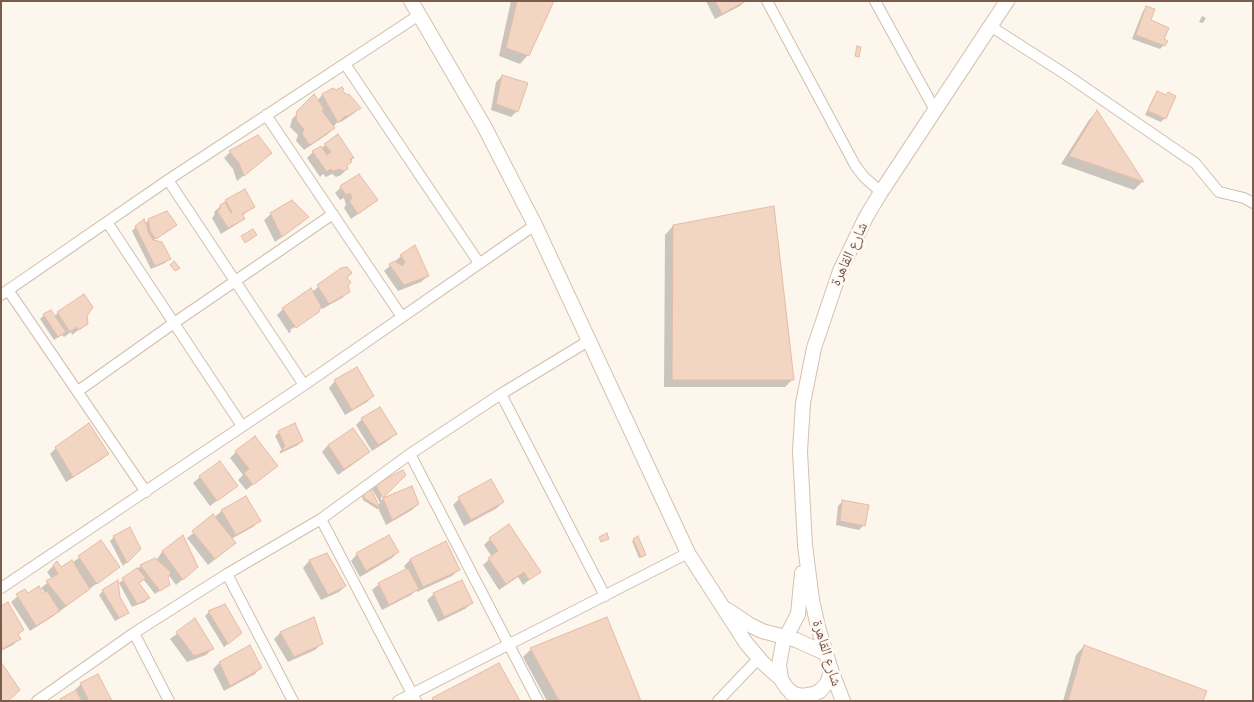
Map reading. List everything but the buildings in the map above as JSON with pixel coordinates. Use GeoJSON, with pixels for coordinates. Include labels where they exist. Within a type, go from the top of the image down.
{"type":"FeatureCollection","features":[{"type":"Feature","properties":{"kind":"main road"},"geometry":{"type":"LineString","coordinates":[[411,1],[484,126],[535,225],[688,553],[746,643],[781,678],[796,697],[820,691],[828,682],[831,670]]}},
{"type":"Feature","properties":{"kind":"main road","name":"شارع القاهرة"},"geometry":{"type":"LineString","coordinates":[[843,701],[825,653],[812,600],[805,545],[800,450],[801,425],[810,366],[822,320],[853,242],[881,192],[1007,1]]}},
{"type":"Feature","properties":{"kind":"main road","name":"شارع القاهرة"},"geometry":{"type":"LineString","coordinates":[[781,678],[780,658],[798,614],[805,545]]}},
{"type":"Feature","properties":{"kind":"main road"},"geometry":{"type":"LineString","coordinates":[[721,603],[739,618],[762,631],[811,645],[825,653]]}},
{"type":"Feature","properties":{"kind":"street"},"geometry":{"type":"LineString","coordinates":[[767,1],[855,166],[881,192]]}},
{"type":"Feature","properties":{"kind":"street"},"geometry":{"type":"LineString","coordinates":[[875,1],[935,110]]}},
{"type":"Feature","properties":{"kind":"street"},"geometry":{"type":"LineString","coordinates":[[146,492],[78,391],[5,293],[168,180],[419,15]]}},
{"type":"Feature","properties":{"kind":"street"},"geometry":{"type":"LineString","coordinates":[[990,26],[1065,74],[1195,163],[1219,192],[1244,198],[1253,203]]}},
{"type":"Feature","properties":{"kind":"street"},"geometry":{"type":"LineString","coordinates":[[345,64],[479,263]]}},
{"type":"Feature","properties":{"kind":"street"},"geometry":{"type":"LineString","coordinates":[[266,115],[402,317]]}},
{"type":"Feature","properties":{"kind":"street"},"geometry":{"type":"LineString","coordinates":[[168,180],[304,385]]}},
{"type":"Feature","properties":{"kind":"street"},"geometry":{"type":"LineString","coordinates":[[78,391],[333,214]]}},
{"type":"Feature","properties":{"kind":"street"},"geometry":{"type":"LineString","coordinates":[[107,222],[242,426]]}},
{"type":"Feature","properties":{"kind":"street"},"geometry":{"type":"LineString","coordinates":[[1,588],[304,385],[535,225]]}},
{"type":"Feature","properties":{"kind":"street"},"geometry":{"type":"LineString","coordinates":[[42,699],[134,633],[227,574],[321,519],[410,454],[501,394],[590,340]]}},
{"type":"Feature","properties":{"kind":"street"},"geometry":{"type":"LineString","coordinates":[[501,394],[605,596]]}},
{"type":"Feature","properties":{"kind":"street"},"geometry":{"type":"LineString","coordinates":[[410,454],[538,701]]}},
{"type":"Feature","properties":{"kind":"street"},"geometry":{"type":"LineString","coordinates":[[321,519],[414,697]]}},
{"type":"Feature","properties":{"kind":"street"},"geometry":{"type":"LineString","coordinates":[[398,701],[414,697],[508,643],[688,553]]}},
{"type":"Feature","properties":{"kind":"street"},"geometry":{"type":"LineString","coordinates":[[227,574],[293,701]]}},
{"type":"Feature","properties":{"kind":"street"},"geometry":{"type":"LineString","coordinates":[[134,633],[169,701]]}},
{"type":"Feature","properties":{"kind":"street"},"geometry":{"type":"LineString","coordinates":[[718,701],[759,658]]}}]}
